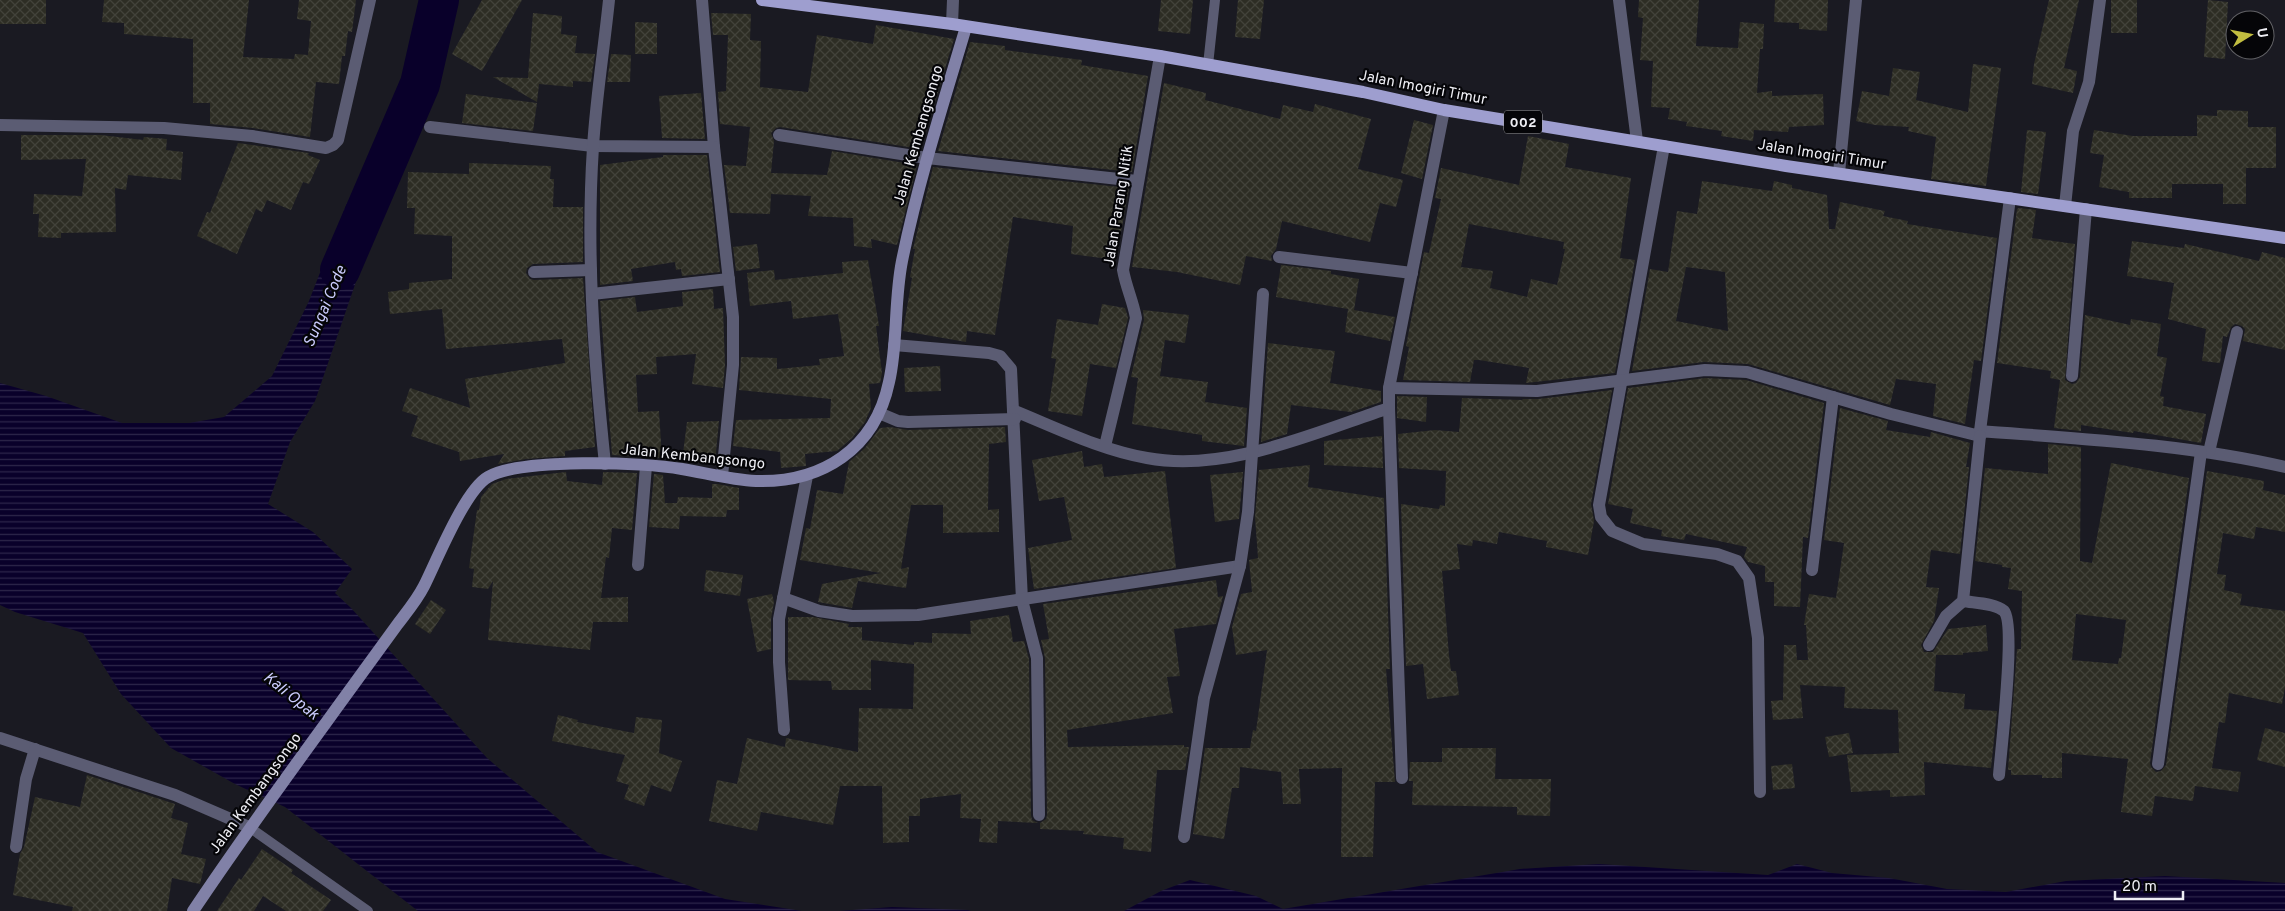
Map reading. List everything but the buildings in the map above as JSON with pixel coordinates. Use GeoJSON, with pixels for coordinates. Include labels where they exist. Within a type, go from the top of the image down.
{"type":"FeatureCollection","features":[{"type":"Feature","properties":{"kind":"main road","name":"Jalan Imogiri Timur"},"geometry":{"type":"LineString","coordinates":[[762,0],[952,24],[1160,56],[1363,92],[1444,110],[1664,146],[2285,238]]}},
{"type":"Feature","properties":{"kind":"street"},"geometry":{"type":"LineString","coordinates":[[0,125],[173,129],[252,136],[326,148],[338,140],[370,0]]}},
{"type":"Feature","properties":{"kind":"street"},"geometry":{"type":"LineString","coordinates":[[605,464],[594,361],[591,270],[593,146],[609,0]]}},
{"type":"Feature","properties":{"kind":"street"},"geometry":{"type":"LineString","coordinates":[[702,0],[714,147],[733,317],[733,365],[722,476]]}},
{"type":"Feature","properties":{"kind":"street"},"geometry":{"type":"LineString","coordinates":[[952,24],[953,0]]}},
{"type":"Feature","properties":{"kind":"street"},"geometry":{"type":"LineString","coordinates":[[1619,0],[1637,141]]}},
{"type":"Feature","properties":{"kind":"street"},"geometry":{"type":"LineString","coordinates":[[1839,173],[1856,0]]}},
{"type":"Feature","properties":{"kind":"street"},"geometry":{"type":"LineString","coordinates":[[2065,206],[2073,131],[2089,82],[2100,0]]}},
{"type":"Feature","properties":{"kind":"street","name":"Jalan Kembangsongo"},"geometry":{"type":"LineString","coordinates":[[193,911],[251,826],[419,595],[467,501],[482,481],[503,470],[526,465],[605,464],[676,468],[754,481],[783,480],[807,476],[827,468],[844,457],[868,432],[879,413],[889,382],[901,266],[927,158],[966,27]]}},
{"type":"Feature","properties":{"kind":"street","name":"Jalan Parang Nitik"},"geometry":{"type":"LineString","coordinates":[[1105,446],[1136,318],[1133,302],[1126,287],[1123,270],[1160,56]]}},
{"type":"Feature","properties":{"kind":"street"},"geometry":{"type":"LineString","coordinates":[[1402,778],[1389,388],[1444,110]]}},
{"type":"Feature","properties":{"kind":"street"},"geometry":{"type":"LineString","coordinates":[[430,127],[593,146],[714,147]]}},
{"type":"Feature","properties":{"kind":"street"},"geometry":{"type":"LineString","coordinates":[[779,135],[927,158],[1137,181]]}},
{"type":"Feature","properties":{"kind":"street"},"geometry":{"type":"LineString","coordinates":[[1664,146],[1599,506],[1601,517],[1612,531],[1643,544],[1717,554],[1737,561],[1749,578],[1758,638],[1760,792]]}},
{"type":"Feature","properties":{"kind":"street"},"geometry":{"type":"LineString","coordinates":[[1930,645],[1946,616],[1963,601],[1980,434],[2010,198]]}},
{"type":"Feature","properties":{"kind":"street"},"geometry":{"type":"LineString","coordinates":[[2072,376],[2086,209]]}},
{"type":"Feature","properties":{"kind":"street"},"geometry":{"type":"LineString","coordinates":[[1279,257],[1412,273]]}},
{"type":"Feature","properties":{"kind":"street"},"geometry":{"type":"LineString","coordinates":[[534,272],[591,270]]}},
{"type":"Feature","properties":{"kind":"street"},"geometry":{"type":"LineString","coordinates":[[592,294],[729,279]]}},
{"type":"Feature","properties":{"kind":"street"},"geometry":{"type":"LineString","coordinates":[[1184,837],[1204,698],[1240,566],[1248,512],[1263,294]]}},
{"type":"Feature","properties":{"kind":"street"},"geometry":{"type":"LineString","coordinates":[[2158,764],[2205,452],[2237,332]]}},
{"type":"Feature","properties":{"kind":"street"},"geometry":{"type":"LineString","coordinates":[[894,345],[989,353],[1000,356],[1011,369],[1015,415],[1022,600],[1037,658],[1039,815]]}},
{"type":"Feature","properties":{"kind":"street"},"geometry":{"type":"LineString","coordinates":[[1389,388],[1537,391],[1705,370],[1747,372],[1891,414],[1980,434],[2100,440],[2234,455],[2285,467]]}},
{"type":"Feature","properties":{"kind":"street"},"geometry":{"type":"LineString","coordinates":[[1812,570],[1832,397]]}},
{"type":"Feature","properties":{"kind":"street"},"geometry":{"type":"LineString","coordinates":[[879,413],[898,421],[908,422],[1015,415],[1144,458],[1171,461],[1252,454],[1389,408]]}},
{"type":"Feature","properties":{"kind":"street"},"geometry":{"type":"LineString","coordinates":[[638,565],[646,466]]}},
{"type":"Feature","properties":{"kind":"street"},"geometry":{"type":"LineString","coordinates":[[784,730],[778,638],[779,619],[807,476]]}},
{"type":"Feature","properties":{"kind":"street"},"geometry":{"type":"LineString","coordinates":[[783,598],[819,611],[852,616],[918,615],[1240,566]]}},
{"type":"Feature","properties":{"kind":"street"},"geometry":{"type":"LineString","coordinates":[[1963,601],[1995,607],[2005,612],[2008,617],[2010,640],[1999,775]]}},
{"type":"Feature","properties":{"kind":"street"},"geometry":{"type":"LineString","coordinates":[[0,738],[175,795],[251,826]]}},
{"type":"Feature","properties":{"kind":"street"},"geometry":{"type":"LineString","coordinates":[[16,847],[26,779],[36,749]]}},
{"type":"Feature","properties":{"kind":"lane"},"geometry":{"type":"LineString","coordinates":[[1208,65],[1215,0]]}},
{"type":"Feature","properties":{"kind":"lane"},"geometry":{"type":"LineString","coordinates":[[251,826],[368,911]]}},
{"type":"Feature","properties":{"kind":"water","name":"Kali Opak"},"geometry":{"type":"Polygon","coordinates":[[[347,203],[372,235],[315,401],[290,442],[268,504],[313,532],[352,569],[335,593],[351,608],[487,758],[597,852],[725,899],[802,911],[418,911],[285,807],[235,784],[171,748],[121,694],[83,633],[15,612],[0,605],[0,383],[46,396],[122,423],[189,423],[224,417],[272,376],[309,301],[347,203]]]}},
{"type":"Feature","properties":{"kind":"water"},"geometry":{"type":"Polygon","coordinates":[[[1599,864],[1768,875],[1797,864],[1832,873],[1889,878],[1947,889],[2006,892],[2066,881],[2165,876],[2285,883],[2285,911],[1124,911],[1161,891],[1190,880],[1256,896],[1283,909],[1520,869],[1599,864]]]}},
{"type":"Feature","properties":{"kind":"water"},"geometry":{"type":"Polygon","coordinates":[[[892,907],[968,910],[971,911],[839,911],[892,907]]]}},
{"type":"Feature","properties":{"kind":"waterway","name":"Sungai Code"},"geometry":{"type":"LineString","coordinates":[[340,270],[420,84],[439,0]]}}]}
